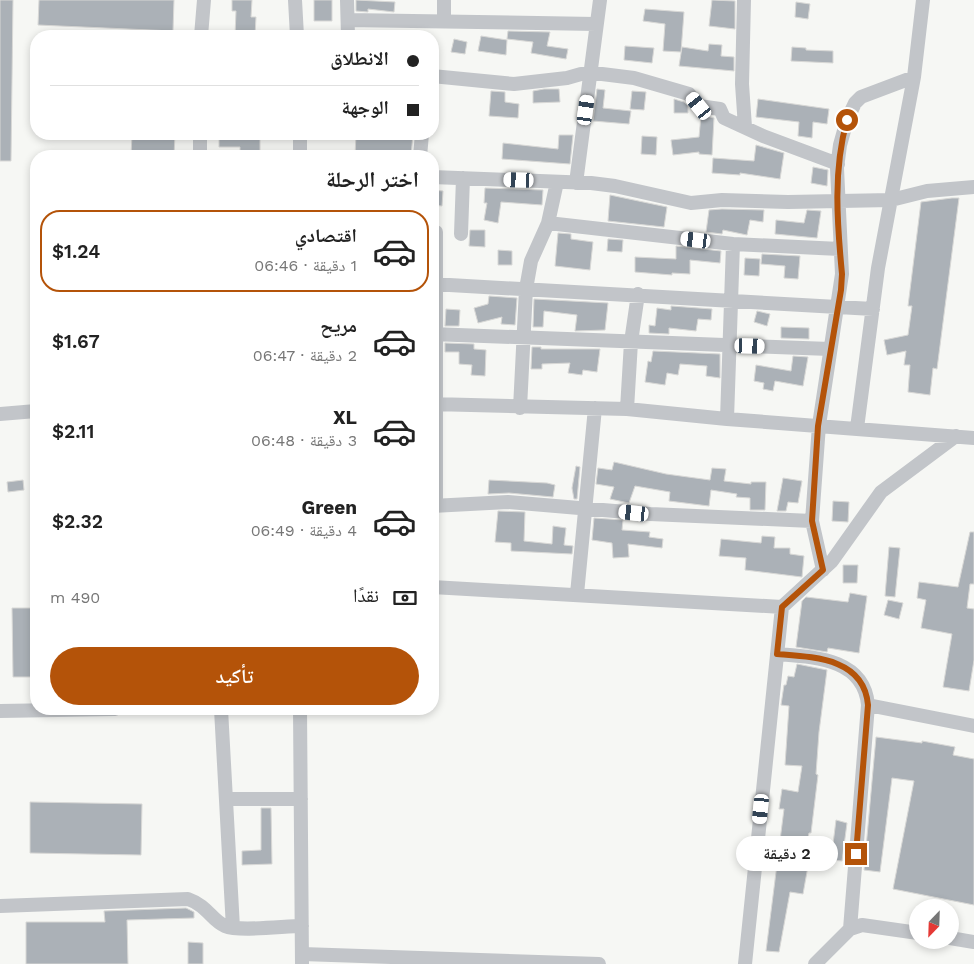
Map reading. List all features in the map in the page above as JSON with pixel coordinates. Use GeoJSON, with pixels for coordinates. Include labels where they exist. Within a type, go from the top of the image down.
{"type":"FeatureCollection","features":[{"type":"Feature","properties":{"kind":"street"},"geometry":{"type":"LineString","coordinates":[[202,30],[204,0]]}},
{"type":"Feature","properties":{"kind":"street"},"geometry":{"type":"LineString","coordinates":[[295,0],[297,30]]}},
{"type":"Feature","properties":{"kind":"street"},"geometry":{"type":"LineString","coordinates":[[347,0],[348,30]]}},
{"type":"Feature","properties":{"kind":"street"},"geometry":{"type":"LineString","coordinates":[[444,0],[444,21]]}},
{"type":"Feature","properties":{"kind":"street"},"geometry":{"type":"LineString","coordinates":[[576,183],[600,0]]}},
{"type":"Feature","properties":{"kind":"street"},"geometry":{"type":"LineString","coordinates":[[744,0],[742,84],[745,127]]}},
{"type":"Feature","properties":{"kind":"street"},"geometry":{"type":"LineString","coordinates":[[857,428],[873,309],[914,77],[923,0]]}},
{"type":"Feature","properties":{"kind":"street"},"geometry":{"type":"LineString","coordinates":[[348,20],[596,24]]}},
{"type":"Feature","properties":{"kind":"street"},"geometry":{"type":"LineString","coordinates":[[439,77],[514,84],[591,73],[634,78],[689,94],[699,106],[720,109],[724,118],[763,136],[838,164]]}},
{"type":"Feature","properties":{"kind":"street"},"geometry":{"type":"LineString","coordinates":[[823,570],[812,521],[818,426],[842,274],[837,202],[840,144],[854,103],[868,94],[914,77]]}},
{"type":"Feature","properties":{"kind":"street"},"geometry":{"type":"LineString","coordinates":[[439,176],[615,186],[692,203],[722,200],[837,202],[891,200],[927,191],[974,187]]}},
{"type":"Feature","properties":{"kind":"street"},"geometry":{"type":"LineString","coordinates":[[460,234],[463,178]]}},
{"type":"Feature","properties":{"kind":"street"},"geometry":{"type":"LineString","coordinates":[[520,408],[526,288],[531,261],[548,223],[557,182]]}},
{"type":"Feature","properties":{"kind":"street"},"geometry":{"type":"LineString","coordinates":[[548,223],[733,244],[840,249]]}},
{"type":"Feature","properties":{"kind":"street"},"geometry":{"type":"LineString","coordinates":[[727,419],[733,244]]}},
{"type":"Feature","properties":{"kind":"street"},"geometry":{"type":"LineString","coordinates":[[439,284],[638,294],[873,309]]}},
{"type":"Feature","properties":{"kind":"street"},"geometry":{"type":"LineString","coordinates":[[627,409],[631,342],[638,294]]}},
{"type":"Feature","properties":{"kind":"street"},"geometry":{"type":"LineString","coordinates":[[439,334],[830,349]]}},
{"type":"Feature","properties":{"kind":"street"},"geometry":{"type":"LineString","coordinates":[[439,404],[520,408],[627,409],[727,419],[974,438]]}},
{"type":"Feature","properties":{"kind":"street"},"geometry":{"type":"LineString","coordinates":[[577,594],[595,408]]}},
{"type":"Feature","properties":{"kind":"street"},"geometry":{"type":"LineString","coordinates":[[0,414],[30,412]]}},
{"type":"Feature","properties":{"kind":"street"},"geometry":{"type":"LineString","coordinates":[[745,964],[782,607],[823,570],[881,492],[956,436]]}},
{"type":"Feature","properties":{"kind":"street"},"geometry":{"type":"LineString","coordinates":[[439,506],[508,502],[650,514],[812,521]]}},
{"type":"Feature","properties":{"kind":"street"},"geometry":{"type":"LineString","coordinates":[[439,587],[782,607]]}},
{"type":"Feature","properties":{"kind":"street"},"geometry":{"type":"LineString","coordinates":[[777,654],[813,657],[852,672],[860,680],[866,691],[868,705],[850,929]]}},
{"type":"Feature","properties":{"kind":"street"},"geometry":{"type":"LineString","coordinates":[[868,705],[974,726]]}},
{"type":"Feature","properties":{"kind":"street"},"geometry":{"type":"LineString","coordinates":[[0,711],[30,710]]}},
{"type":"Feature","properties":{"kind":"street"},"geometry":{"type":"LineString","coordinates":[[221,715],[233,928]]}},
{"type":"Feature","properties":{"kind":"street"},"geometry":{"type":"LineString","coordinates":[[300,715],[302,959],[598,964]]}},
{"type":"Feature","properties":{"kind":"street"},"geometry":{"type":"LineString","coordinates":[[226,799],[301,799]]}},
{"type":"Feature","properties":{"kind":"street"},"geometry":{"type":"LineString","coordinates":[[0,906],[188,899],[201,904],[216,920],[233,928],[302,926]]}},
{"type":"Feature","properties":{"kind":"street"},"geometry":{"type":"LineString","coordinates":[[815,964],[850,929],[862,925],[909,932]]}},
{"type":"Feature","properties":{"kind":"street"},"geometry":{"type":"LineString","coordinates":[[959,940],[974,942]]}},
{"type":"Feature","properties":{"kind":"building"},"geometry":{"type":"Polygon","coordinates":[[[0,0],[13,0],[11,161],[0,161],[0,0]]]}},
{"type":"Feature","properties":{"kind":"building"},"geometry":{"type":"Polygon","coordinates":[[[39,0],[174,0],[173,30],[38,25],[39,0]]]}},
{"type":"Feature","properties":{"kind":"building"},"geometry":{"type":"Polygon","coordinates":[[[232,0],[252,0],[251,17],[256,17],[255,30],[235,30],[236,11],[232,11],[232,0]]]}},
{"type":"Feature","properties":{"kind":"building"},"geometry":{"type":"Polygon","coordinates":[[[314,0],[332,0],[332,21],[314,21],[314,0]]]}},
{"type":"Feature","properties":{"kind":"building"},"geometry":{"type":"Polygon","coordinates":[[[356,0],[395,2],[394,12],[368,9],[368,12],[356,11],[356,0]]]}},
{"type":"Feature","properties":{"kind":"building"},"geometry":{"type":"Polygon","coordinates":[[[712,0],[735,1],[735,29],[709,26],[712,0]]]}},
{"type":"Feature","properties":{"kind":"building"},"geometry":{"type":"Polygon","coordinates":[[[796,2],[810,4],[808,19],[795,17],[796,2]]]}},
{"type":"Feature","properties":{"kind":"building"},"geometry":{"type":"Polygon","coordinates":[[[645,9],[684,12],[681,52],[663,51],[665,24],[643,21],[645,9]]]}},
{"type":"Feature","properties":{"kind":"building"},"geometry":{"type":"Polygon","coordinates":[[[508,31],[550,32],[547,46],[568,49],[566,59],[531,53],[533,42],[507,39],[508,31]]]}},
{"type":"Feature","properties":{"kind":"building"},"geometry":{"type":"Polygon","coordinates":[[[481,36],[507,40],[506,55],[478,51],[481,36]]]}},
{"type":"Feature","properties":{"kind":"building"},"geometry":{"type":"Polygon","coordinates":[[[454,39],[467,42],[465,54],[451,52],[454,39]]]}},
{"type":"Feature","properties":{"kind":"building"},"geometry":{"type":"Polygon","coordinates":[[[709,44],[722,45],[721,56],[734,57],[734,71],[679,66],[682,47],[708,51],[709,44]]]}},
{"type":"Feature","properties":{"kind":"building"},"geometry":{"type":"Polygon","coordinates":[[[625,46],[654,48],[652,63],[624,60],[625,46]]]}},
{"type":"Feature","properties":{"kind":"building"},"geometry":{"type":"Polygon","coordinates":[[[792,47],[806,48],[806,50],[833,51],[833,63],[791,61],[792,47]]]}},
{"type":"Feature","properties":{"kind":"building"},"geometry":{"type":"Polygon","coordinates":[[[559,89],[560,102],[533,103],[533,91],[559,89]]]}},
{"type":"Feature","properties":{"kind":"building"},"geometry":{"type":"Polygon","coordinates":[[[597,89],[605,90],[603,108],[631,111],[629,124],[593,121],[597,89]]]}},
{"type":"Feature","properties":{"kind":"building"},"geometry":{"type":"Polygon","coordinates":[[[491,91],[505,92],[505,102],[519,104],[518,118],[489,116],[491,91]]]}},
{"type":"Feature","properties":{"kind":"building"},"geometry":{"type":"Polygon","coordinates":[[[632,91],[646,92],[644,110],[630,109],[632,91]]]}},
{"type":"Feature","properties":{"kind":"building"},"geometry":{"type":"Polygon","coordinates":[[[674,99],[684,102],[688,106],[688,113],[674,113],[674,99]]]}},
{"type":"Feature","properties":{"kind":"building"},"geometry":{"type":"Polygon","coordinates":[[[758,99],[829,109],[827,124],[813,122],[812,138],[798,136],[799,122],[756,117],[758,99]]]}},
{"type":"Feature","properties":{"kind":"building"},"geometry":{"type":"Polygon","coordinates":[[[701,115],[714,118],[712,155],[699,154],[699,152],[673,155],[671,140],[699,137],[701,115]]]}},
{"type":"Feature","properties":{"kind":"building"},"geometry":{"type":"Polygon","coordinates":[[[559,135],[573,135],[570,164],[502,159],[503,143],[558,149],[559,135]]]}},
{"type":"Feature","properties":{"kind":"building"},"geometry":{"type":"Polygon","coordinates":[[[642,136],[657,137],[656,155],[641,154],[642,136]]]}},
{"type":"Feature","properties":{"kind":"building"},"geometry":{"type":"Polygon","coordinates":[[[132,140],[175,140],[174,150],[131,150],[132,140]]]}},
{"type":"Feature","properties":{"kind":"building"},"geometry":{"type":"Polygon","coordinates":[[[219,140],[260,140],[260,150],[240,150],[240,147],[219,147],[219,140]]]}},
{"type":"Feature","properties":{"kind":"building"},"geometry":{"type":"Polygon","coordinates":[[[356,140],[412,140],[412,150],[355,150],[356,140]]]}},
{"type":"Feature","properties":{"kind":"building"},"geometry":{"type":"Polygon","coordinates":[[[756,145],[784,153],[780,179],[740,173],[740,175],[712,173],[713,158],[754,161],[756,145]]]}},
{"type":"Feature","properties":{"kind":"building"},"geometry":{"type":"Polygon","coordinates":[[[813,167],[828,170],[827,186],[811,183],[813,167]]]}},
{"type":"Feature","properties":{"kind":"building"},"geometry":{"type":"Polygon","coordinates":[[[485,188],[543,190],[542,205],[501,202],[498,223],[484,220],[487,203],[484,203],[485,188]]]}},
{"type":"Feature","properties":{"kind":"building"},"geometry":{"type":"Polygon","coordinates":[[[439,191],[443,191],[442,206],[439,206],[439,191]]]}},
{"type":"Feature","properties":{"kind":"building"},"geometry":{"type":"Polygon","coordinates":[[[610,195],[667,207],[664,227],[608,221],[610,195]]]}},
{"type":"Feature","properties":{"kind":"building"},"geometry":{"type":"Polygon","coordinates":[[[959,198],[937,369],[933,368],[930,395],[908,392],[910,365],[904,365],[906,351],[887,355],[884,340],[908,335],[912,306],[908,306],[921,202],[959,198]]]}},
{"type":"Feature","properties":{"kind":"building"},"geometry":{"type":"Polygon","coordinates":[[[709,210],[764,210],[763,222],[750,220],[747,235],[723,230],[722,234],[706,232],[709,210]]]}},
{"type":"Feature","properties":{"kind":"building"},"geometry":{"type":"Polygon","coordinates":[[[807,210],[821,211],[817,238],[775,234],[776,220],[804,223],[807,210]]]}},
{"type":"Feature","properties":{"kind":"building"},"geometry":{"type":"Polygon","coordinates":[[[470,230],[485,230],[485,247],[469,246],[470,230]]]}},
{"type":"Feature","properties":{"kind":"building"},"geometry":{"type":"Polygon","coordinates":[[[558,233],[571,234],[571,239],[593,242],[590,270],[555,266],[558,233]]]}},
{"type":"Feature","properties":{"kind":"building"},"geometry":{"type":"Polygon","coordinates":[[[608,239],[623,240],[622,252],[607,251],[608,239]]]}},
{"type":"Feature","properties":{"kind":"building"},"geometry":{"type":"Polygon","coordinates":[[[676,246],[721,251],[720,263],[690,260],[690,274],[672,273],[672,275],[635,272],[635,257],[676,259],[676,246]]]}},
{"type":"Feature","properties":{"kind":"building"},"geometry":{"type":"Polygon","coordinates":[[[498,250],[512,251],[512,265],[498,265],[498,250]]]}},
{"type":"Feature","properties":{"kind":"building"},"geometry":{"type":"Polygon","coordinates":[[[762,254],[800,256],[798,279],[784,278],[785,266],[761,264],[762,254]]]}},
{"type":"Feature","properties":{"kind":"building"},"geometry":{"type":"Polygon","coordinates":[[[745,258],[760,259],[759,276],[744,275],[745,258]]]}},
{"type":"Feature","properties":{"kind":"building"},"geometry":{"type":"Polygon","coordinates":[[[489,296],[517,298],[515,325],[501,324],[502,317],[478,323],[474,308],[488,304],[489,296]]]}},
{"type":"Feature","properties":{"kind":"building"},"geometry":{"type":"Polygon","coordinates":[[[534,299],[608,303],[605,330],[575,331],[577,315],[544,311],[543,327],[533,327],[534,299]]]}},
{"type":"Feature","properties":{"kind":"building"},"geometry":{"type":"Polygon","coordinates":[[[671,306],[712,309],[711,320],[698,319],[696,331],[669,328],[669,334],[649,333],[649,325],[655,326],[657,308],[671,310],[671,306]]]}},
{"type":"Feature","properties":{"kind":"building"},"geometry":{"type":"Polygon","coordinates":[[[446,309],[460,310],[459,326],[445,326],[446,309]]]}},
{"type":"Feature","properties":{"kind":"building"},"geometry":{"type":"Polygon","coordinates":[[[757,311],[770,314],[767,326],[754,322],[757,311]]]}},
{"type":"Feature","properties":{"kind":"building"},"geometry":{"type":"Polygon","coordinates":[[[781,327],[809,328],[809,339],[781,338],[781,327]]]}},
{"type":"Feature","properties":{"kind":"building"},"geometry":{"type":"Polygon","coordinates":[[[445,343],[474,344],[474,349],[486,350],[485,376],[471,375],[472,365],[459,364],[459,352],[445,352],[445,343]]]}},
{"type":"Feature","properties":{"kind":"building"},"geometry":{"type":"Polygon","coordinates":[[[532,347],[541,347],[541,349],[600,349],[597,372],[583,370],[582,375],[568,373],[570,363],[542,364],[542,369],[531,369],[532,347]]]}},
{"type":"Feature","properties":{"kind":"building"},"geometry":{"type":"Polygon","coordinates":[[[653,351],[720,354],[720,378],[706,376],[707,366],[680,364],[678,375],[667,373],[665,385],[645,382],[648,361],[651,362],[653,351]]]}},
{"type":"Feature","properties":{"kind":"building"},"geometry":{"type":"Polygon","coordinates":[[[793,356],[808,357],[803,386],[775,381],[773,391],[763,389],[764,383],[754,381],[756,365],[791,371],[793,356]]]}},
{"type":"Feature","properties":{"kind":"building"},"geometry":{"type":"Polygon","coordinates":[[[614,462],[666,474],[710,480],[712,468],[726,469],[724,481],[751,484],[751,482],[766,482],[765,510],[750,510],[750,498],[736,497],[737,494],[711,490],[709,506],[669,501],[670,492],[635,486],[629,503],[610,499],[614,487],[596,484],[598,468],[612,470],[614,462]]]}},
{"type":"Feature","properties":{"kind":"building"},"geometry":{"type":"Polygon","coordinates":[[[576,466],[580,467],[577,499],[574,499],[572,488],[576,466]]]}},
{"type":"Feature","properties":{"kind":"building"},"geometry":{"type":"Polygon","coordinates":[[[783,478],[802,481],[798,503],[788,502],[786,511],[777,511],[783,478]]]}},
{"type":"Feature","properties":{"kind":"building"},"geometry":{"type":"Polygon","coordinates":[[[23,480],[24,490],[8,492],[7,482],[23,480]]]}},
{"type":"Feature","properties":{"kind":"building"},"geometry":{"type":"Polygon","coordinates":[[[489,480],[555,485],[553,497],[509,493],[488,494],[489,480]]]}},
{"type":"Feature","properties":{"kind":"building"},"geometry":{"type":"Polygon","coordinates":[[[833,501],[849,502],[848,522],[832,521],[833,501]]]}},
{"type":"Feature","properties":{"kind":"building"},"geometry":{"type":"Polygon","coordinates":[[[498,511],[525,512],[524,541],[552,544],[553,526],[566,528],[564,545],[573,546],[572,554],[511,551],[511,543],[495,542],[498,511]]]}},
{"type":"Feature","properties":{"kind":"building"},"geometry":{"type":"Polygon","coordinates":[[[594,518],[623,520],[622,530],[650,532],[649,537],[663,539],[662,548],[628,544],[629,557],[613,558],[612,543],[592,540],[594,518]]]}},
{"type":"Feature","properties":{"kind":"building"},"geometry":{"type":"Polygon","coordinates":[[[970,532],[974,532],[974,584],[970,584],[967,608],[974,609],[974,660],[969,691],[943,687],[952,634],[921,628],[926,600],[917,598],[919,582],[958,587],[970,532]]]}},
{"type":"Feature","properties":{"kind":"building"},"geometry":{"type":"Polygon","coordinates":[[[762,536],[775,537],[774,548],[790,548],[790,554],[804,556],[802,577],[745,570],[746,558],[719,556],[721,539],[761,543],[762,536]]]}},
{"type":"Feature","properties":{"kind":"building"},"geometry":{"type":"Polygon","coordinates":[[[889,547],[900,548],[895,597],[885,596],[889,547]]]}},
{"type":"Feature","properties":{"kind":"building"},"geometry":{"type":"Polygon","coordinates":[[[843,565],[858,565],[857,583],[843,583],[843,565]]]}},
{"type":"Feature","properties":{"kind":"building"},"geometry":{"type":"Polygon","coordinates":[[[850,593],[867,596],[859,653],[828,648],[827,652],[796,647],[802,601],[806,597],[848,602],[850,593]]]}},
{"type":"Feature","properties":{"kind":"building"},"geometry":{"type":"Polygon","coordinates":[[[888,600],[903,603],[899,619],[884,615],[888,600]]]}},
{"type":"Feature","properties":{"kind":"building"},"geometry":{"type":"Polygon","coordinates":[[[12,608],[30,608],[30,677],[13,677],[12,608]]]}},
{"type":"Feature","properties":{"kind":"building"},"geometry":{"type":"Polygon","coordinates":[[[797,664],[827,670],[819,732],[816,774],[818,775],[811,833],[809,833],[805,855],[810,855],[803,894],[790,892],[779,952],[766,951],[784,809],[779,809],[782,789],[798,792],[802,766],[785,765],[789,706],[781,705],[784,685],[786,685],[788,676],[794,677],[797,664]]]}},
{"type":"Feature","properties":{"kind":"building"},"geometry":{"type":"Polygon","coordinates":[[[876,737],[922,743],[922,741],[955,747],[953,755],[974,759],[974,905],[959,902],[959,899],[944,899],[893,889],[914,781],[892,778],[880,872],[864,870],[876,737]]]}},
{"type":"Feature","properties":{"kind":"building"},"geometry":{"type":"Polygon","coordinates":[[[30,802],[142,804],[141,855],[30,853],[30,802]]]}},
{"type":"Feature","properties":{"kind":"building"},"geometry":{"type":"Polygon","coordinates":[[[261,808],[271,808],[272,864],[242,865],[242,851],[261,850],[261,808]]]}},
{"type":"Feature","properties":{"kind":"building"},"geometry":{"type":"Polygon","coordinates":[[[836,820],[847,823],[842,861],[831,860],[836,820]]]}},
{"type":"Feature","properties":{"kind":"building"},"geometry":{"type":"Polygon","coordinates":[[[186,908],[194,912],[194,918],[127,920],[128,964],[26,964],[26,922],[105,922],[104,911],[186,908]]]}},
{"type":"Feature","properties":{"kind":"building"},"geometry":{"type":"Polygon","coordinates":[[[188,942],[203,943],[203,964],[188,964],[188,942]]]}},
{"type":"Feature","properties":{"kind":"route"},"geometry":{"type":"LineString","coordinates":[[847,120],[840,144],[837,168],[837,202],[842,274],[841,290],[818,426],[812,521],[823,570],[782,607],[777,654],[813,657],[843,667],[860,680],[866,691],[868,705],[856,854]]}}]}
